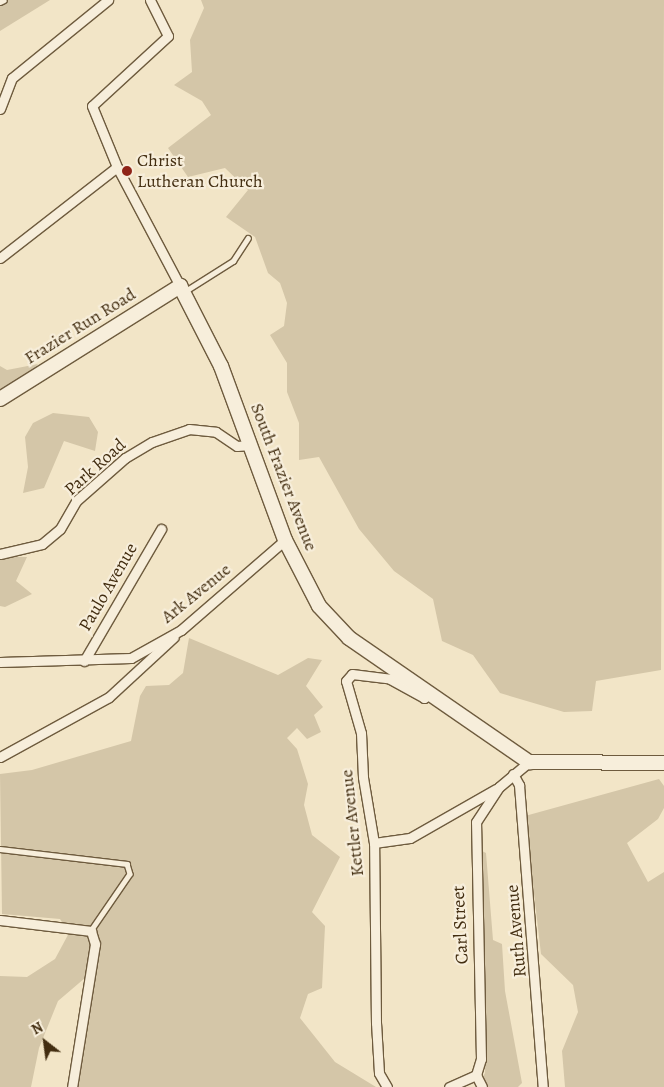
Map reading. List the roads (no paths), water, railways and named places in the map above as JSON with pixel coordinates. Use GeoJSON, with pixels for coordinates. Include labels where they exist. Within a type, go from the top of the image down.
{"type":"FeatureCollection","features":[{"type":"Feature","properties":{"kind":"street"},"geometry":{"type":"LineString","coordinates":[[0,109],[12,78],[108,0]]}},
{"type":"Feature","properties":{"kind":"street"},"geometry":{"type":"LineString","coordinates":[[150,0],[168,36],[92,106],[117,167],[181,289]]}},
{"type":"Feature","properties":{"kind":"street"},"geometry":{"type":"LineString","coordinates":[[0,258],[117,167]]}},
{"type":"Feature","properties":{"kind":"street","name":"Frazier Run Road"},"geometry":{"type":"LineString","coordinates":[[0,399],[181,289]]}},
{"type":"Feature","properties":{"kind":"street","name":"South Frazier Avenue"},"geometry":{"type":"LineString","coordinates":[[181,289],[221,366],[284,540],[319,606],[349,638],[529,762]]}},
{"type":"Feature","properties":{"kind":"street","name":"Park Road"},"geometry":{"type":"LineString","coordinates":[[0,554],[42,544],[60,529],[76,501],[125,458],[152,442],[189,429],[216,432],[237,446],[250,445]]}},
{"type":"Feature","properties":{"kind":"street","name":"Paulo Avenue"},"geometry":{"type":"LineString","coordinates":[[84,662],[161,530]]}},
{"type":"Feature","properties":{"kind":"street","name":"Ark Avenue"},"geometry":{"type":"LineString","coordinates":[[0,662],[84,662],[131,658],[181,630],[284,540]]}},
{"type":"Feature","properties":{"kind":"street"},"geometry":{"type":"LineString","coordinates":[[0,757],[109,697],[181,630]]}},
{"type":"Feature","properties":{"kind":"street","name":"Kettler Avenue"},"geometry":{"type":"LineString","coordinates":[[387,1087],[379,1073],[376,1023],[374,843],[363,776],[361,732],[346,682],[352,674],[390,679],[424,698],[431,693]]}},
{"type":"Feature","properties":{"kind":"street"},"geometry":{"type":"LineString","coordinates":[[529,762],[664,763]]}},
{"type":"Feature","properties":{"kind":"street","name":"Carl Street"},"geometry":{"type":"LineString","coordinates":[[476,1076],[482,1036],[473,860],[476,822],[499,787],[529,762]]}},
{"type":"Feature","properties":{"kind":"street","name":"Ruth Avenue"},"geometry":{"type":"LineString","coordinates":[[513,774],[519,785],[543,1087]]}},
{"type":"Feature","properties":{"kind":"street"},"geometry":{"type":"LineString","coordinates":[[374,843],[410,838],[499,787]]}},
{"type":"Feature","properties":{"kind":"street"},"geometry":{"type":"LineString","coordinates":[[0,920],[91,931],[95,944],[72,1087]]}},
{"type":"Feature","properties":{"kind":"street"},"geometry":{"type":"LineString","coordinates":[[449,1087],[476,1076],[482,1087]]}},
{"type":"Feature","properties":{"kind":"lane"},"geometry":{"type":"LineString","coordinates":[[0,2],[4,0]]}},
{"type":"Feature","properties":{"kind":"lane"},"geometry":{"type":"LineString","coordinates":[[181,289],[233,261],[248,238]]}},
{"type":"Feature","properties":{"kind":"lane"},"geometry":{"type":"LineString","coordinates":[[0,849],[127,864],[130,874],[91,931]]}},
{"type":"Feature","properties":{"kind":"place","name":"Christ Lutheran Church"},"geometry":{"type":"Point","coordinates":[127,171]}}]}
